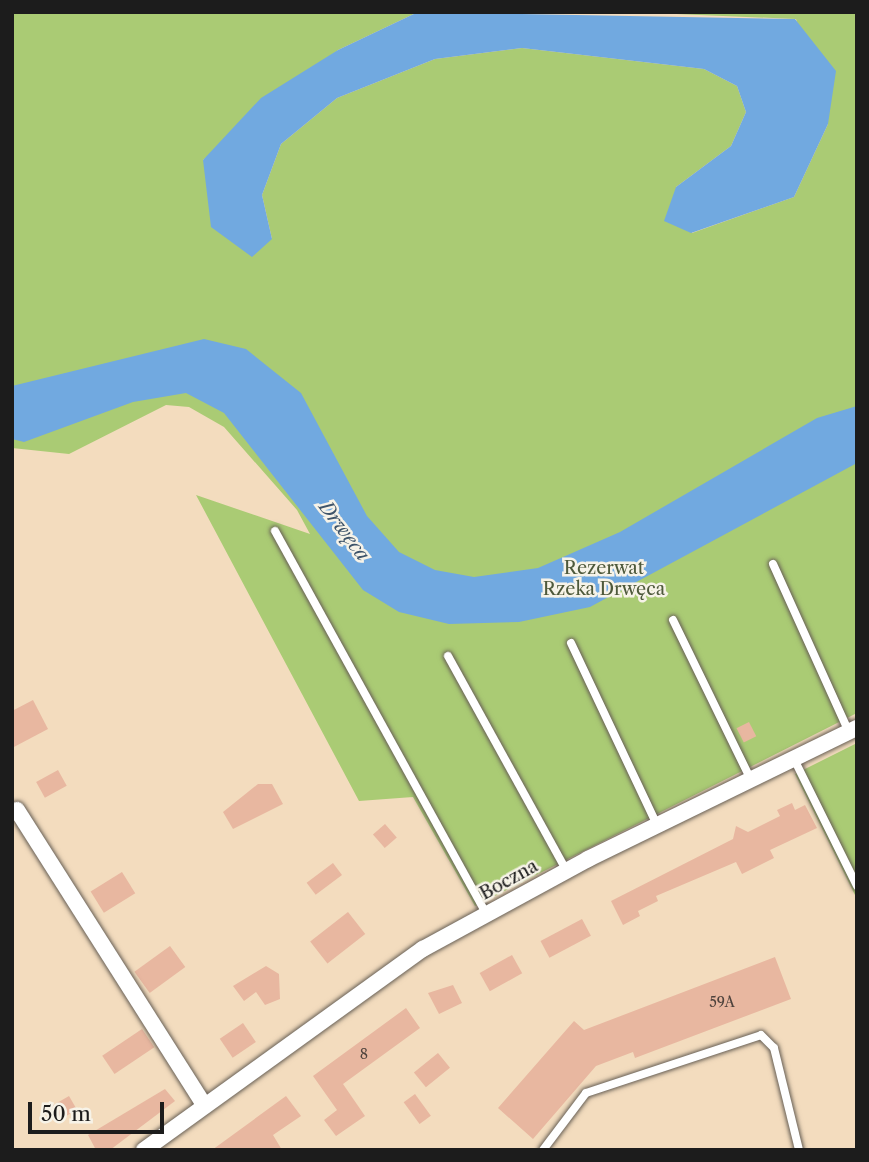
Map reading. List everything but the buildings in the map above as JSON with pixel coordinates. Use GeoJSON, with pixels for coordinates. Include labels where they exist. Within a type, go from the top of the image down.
{"type":"FeatureCollection","features":[{"type":"Feature","properties":{"kind":"street","name":"Boczna"},"geometry":{"type":"LineString","coordinates":[[144,1150],[423,949],[566,870],[853,730]]}},
{"type":"Feature","properties":{"kind":"street"},"geometry":{"type":"LineString","coordinates":[[17,810],[204,1105]]}},
{"type":"Feature","properties":{"kind":"lane"},"geometry":{"type":"LineString","coordinates":[[275,531],[486,914]]}},
{"type":"Feature","properties":{"kind":"lane"},"geometry":{"type":"LineString","coordinates":[[773,564],[853,730]]}},
{"type":"Feature","properties":{"kind":"lane"},"geometry":{"type":"LineString","coordinates":[[673,620],[751,779]]}},
{"type":"Feature","properties":{"kind":"lane"},"geometry":{"type":"LineString","coordinates":[[571,643],[657,825]]}},
{"type":"Feature","properties":{"kind":"lane"},"geometry":{"type":"LineString","coordinates":[[448,656],[566,870]]}},
{"type":"Feature","properties":{"kind":"lane"},"geometry":{"type":"LineString","coordinates":[[794,758],[857,886]]}},
{"type":"Feature","properties":{"kind":"lane"},"geometry":{"type":"LineString","coordinates":[[544,1150],[586,1093],[761,1035],[774,1048],[799,1150]]}},
{"type":"Feature","properties":{"kind":"green space"},"geometry":{"type":"Polygon","coordinates":[[[12,12],[418,12],[338,50],[203,160],[272,239],[262,195],[281,144],[337,98],[435,59],[522,48],[704,69],[737,86],[746,112],[731,146],[676,187],[692,233],[794,197],[828,124],[796,19],[629,12],[857,12],[857,713],[475,906],[413,797],[359,801],[196,495],[310,534],[297,510],[224,427],[189,407],[166,405],[69,454],[12,448],[12,12]]]}},
{"type":"Feature","properties":{"kind":"green space"},"geometry":{"type":"Polygon","coordinates":[[[857,743],[857,899],[795,774],[857,743]]]}},
{"type":"Feature","properties":{"kind":"water"},"geometry":{"type":"Polygon","coordinates":[[[418,12],[795,19],[836,71],[828,124],[794,197],[691,233],[664,221],[676,187],[731,146],[746,112],[737,86],[704,69],[522,48],[435,59],[337,98],[281,144],[262,195],[272,239],[252,257],[211,227],[203,160],[261,98],[338,50],[418,12]]]}},
{"type":"Feature","properties":{"kind":"water","name":"Rezerwat Rzeka Drwęca"},"geometry":{"type":"Polygon","coordinates":[[[204,339],[246,349],[301,393],[367,516],[399,552],[435,570],[474,577],[538,568],[620,532],[817,418],[857,406],[857,463],[590,607],[519,622],[449,624],[399,612],[363,590],[224,413],[186,393],[133,402],[24,442],[12,439],[12,386],[204,339]]]}},
{"type":"Feature","properties":{"kind":"water label","name":"Drwęca"},"geometry":{"type":"Point","coordinates":[344,531]}}]}
